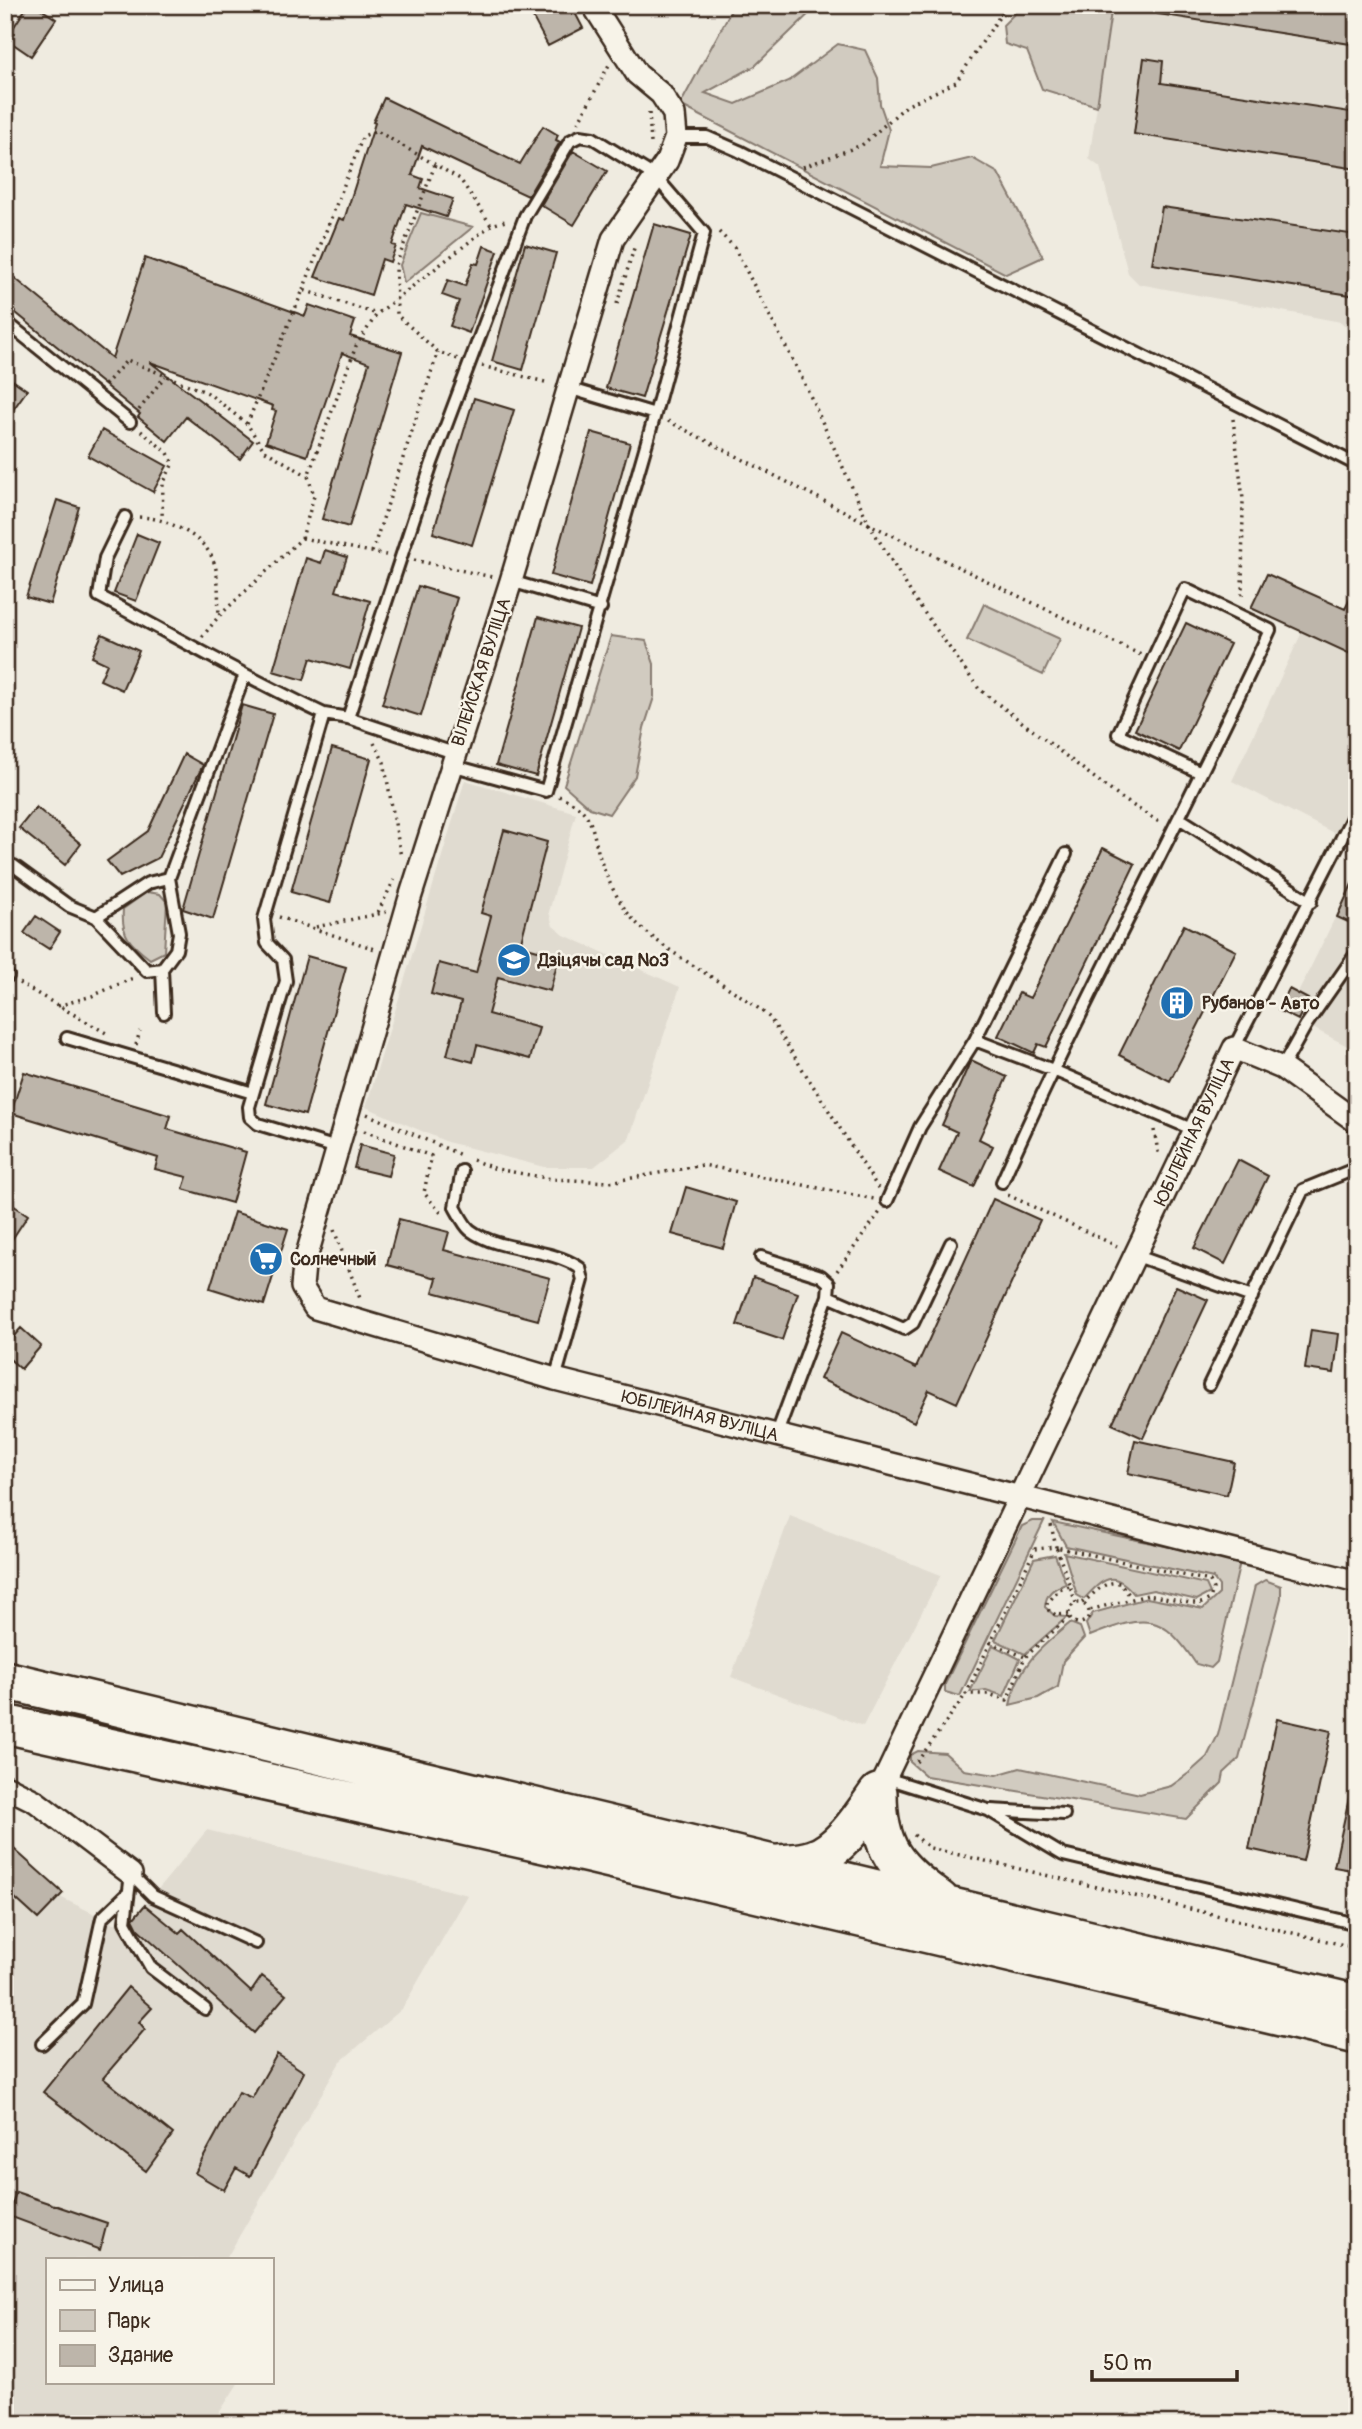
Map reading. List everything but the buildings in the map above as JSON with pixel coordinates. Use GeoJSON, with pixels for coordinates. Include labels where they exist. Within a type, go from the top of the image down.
{"type":"FeatureCollection","features":[{"type":"Feature","properties":{"kind":"highway"},"geometry":{"type":"LineString","coordinates":[[5,1680],[1357,2004]]}},
{"type":"Feature","properties":{"kind":"highway"},"geometry":{"type":"LineString","coordinates":[[5,1724],[589,1854],[1357,2035]]}},
{"type":"Feature","properties":{"kind":"highway"},"geometry":{"type":"LineString","coordinates":[[776,1865],[813,1860],[825,1853],[860,1818],[888,1784]]}},
{"type":"Feature","properties":{"kind":"highway"},"geometry":{"type":"LineString","coordinates":[[888,1784],[878,1825],[898,1866],[949,1907]]}},
{"type":"Feature","properties":{"kind":"street"},"geometry":{"type":"LineString","coordinates":[[593,5],[637,74],[661,94],[674,114],[676,137]]}},
{"type":"Feature","properties":{"kind":"street","name":"ВІЛЕЙСКАЯ ВУЛІЦА"},"geometry":{"type":"LineString","coordinates":[[380,1329],[315,1308],[302,1287],[304,1265],[409,901],[452,759],[511,582],[613,239],[656,177],[676,137]]}},
{"type":"Feature","properties":{"kind":"street","name":"ЮБІЛЕЙНАЯ ВУЛІЦА"},"geometry":{"type":"LineString","coordinates":[[1021,1498],[1138,1256],[1234,1048],[1282,1068],[1357,1122]]}},
{"type":"Feature","properties":{"kind":"street","name":"ЮБІЛЕЙНАЯ ВУЛІЦА"},"geometry":{"type":"LineString","coordinates":[[380,1329],[555,1379],[1357,1582]]}},
{"type":"Feature","properties":{"kind":"street"},"geometry":{"type":"LineString","coordinates":[[888,1784],[1021,1498]]}},
{"type":"Feature","properties":{"kind":"street"},"geometry":{"type":"LineString","coordinates":[[5,1786],[35,1801],[131,1874]]}},
{"type":"Feature","properties":{"kind":"lane"},"geometry":{"type":"LineString","coordinates":[[125,517],[105,558],[99,596],[194,646],[244,677],[324,714],[362,722],[452,759],[546,791],[601,608],[704,233],[656,177],[593,138],[580,136],[570,141],[525,216],[468,363],[400,557],[348,718]]}},
{"type":"Feature","properties":{"kind":"lane"},"geometry":{"type":"LineString","coordinates":[[676,137],[707,137],[785,174],[1357,465]]}},
{"type":"Feature","properties":{"kind":"lane"},"geometry":{"type":"LineString","coordinates":[[5,321],[130,422]]}},
{"type":"Feature","properties":{"kind":"lane"},"geometry":{"type":"LineString","coordinates":[[568,388],[654,414]]}},
{"type":"Feature","properties":{"kind":"lane"},"geometry":{"type":"LineString","coordinates":[[511,582],[601,608]]}},
{"type":"Feature","properties":{"kind":"lane"},"geometry":{"type":"LineString","coordinates":[[1002,1182],[1053,1070],[1173,831],[1179,818],[1201,773],[1270,630],[1185,589],[1118,734],[1201,773]]}},
{"type":"Feature","properties":{"kind":"lane"},"geometry":{"type":"LineString","coordinates":[[164,1013],[162,969],[176,950],[179,933],[169,878],[244,677]]}},
{"type":"Feature","properties":{"kind":"lane"},"geometry":{"type":"LineString","coordinates":[[324,714],[264,919],[267,943],[283,960],[286,981],[253,1093],[250,1117],[258,1124],[337,1148]]}},
{"type":"Feature","properties":{"kind":"lane"},"geometry":{"type":"LineString","coordinates":[[1234,1048],[1357,808]]}},
{"type":"Feature","properties":{"kind":"lane"},"geometry":{"type":"LineString","coordinates":[[1179,818],[1311,902]]}},
{"type":"Feature","properties":{"kind":"lane"},"geometry":{"type":"LineString","coordinates":[[887,1201],[920,1127],[975,1040],[1066,854]]}},
{"type":"Feature","properties":{"kind":"lane"},"geometry":{"type":"LineString","coordinates":[[5,864],[14,866],[69,906],[96,917],[147,971],[162,969]]}},
{"type":"Feature","properties":{"kind":"lane"},"geometry":{"type":"LineString","coordinates":[[96,917],[148,883],[169,878]]}},
{"type":"Feature","properties":{"kind":"lane"},"geometry":{"type":"LineString","coordinates":[[1282,1068],[1306,1025],[1357,952]]}},
{"type":"Feature","properties":{"kind":"lane"},"geometry":{"type":"LineString","coordinates":[[66,1038],[253,1093]]}},
{"type":"Feature","properties":{"kind":"lane"},"geometry":{"type":"LineString","coordinates":[[975,1040],[1194,1130]]}},
{"type":"Feature","properties":{"kind":"lane"},"geometry":{"type":"LineString","coordinates":[[1209,1385],[1303,1190],[1357,1168]]}},
{"type":"Feature","properties":{"kind":"lane"},"geometry":{"type":"LineString","coordinates":[[462,1171],[455,1207],[469,1230],[568,1260],[580,1268],[583,1280],[555,1379]]}},
{"type":"Feature","properties":{"kind":"lane"},"geometry":{"type":"LineString","coordinates":[[828,1296],[904,1329],[912,1323],[951,1243]]}},
{"type":"Feature","properties":{"kind":"lane"},"geometry":{"type":"LineString","coordinates":[[1138,1256],[1252,1297]]}},
{"type":"Feature","properties":{"kind":"lane"},"geometry":{"type":"LineString","coordinates":[[761,1257],[821,1276],[829,1283],[828,1296],[776,1436]]}},
{"type":"Feature","properties":{"kind":"lane"},"geometry":{"type":"LineString","coordinates":[[888,1784],[988,1810],[1064,1814]]}},
{"type":"Feature","properties":{"kind":"lane"},"geometry":{"type":"LineString","coordinates":[[988,1810],[1063,1855],[1357,1924]]}},
{"type":"Feature","properties":{"kind":"lane"},"geometry":{"type":"LineString","coordinates":[[131,1874],[126,1895],[125,1922],[152,1968],[205,2008]]}},
{"type":"Feature","properties":{"kind":"lane"},"geometry":{"type":"LineString","coordinates":[[131,1874],[153,1896],[256,1943]]}},
{"type":"Feature","properties":{"kind":"lane"},"geometry":{"type":"LineString","coordinates":[[42,2044],[83,2004],[102,1918],[126,1895]]}},
{"type":"Feature","properties":{"kind":"path"},"geometry":{"type":"LineString","coordinates":[[785,174],[862,145],[906,106],[956,82],[1007,5]]}},
{"type":"Feature","properties":{"kind":"path"},"geometry":{"type":"LineString","coordinates":[[570,141],[610,63],[615,42]]}},
{"type":"Feature","properties":{"kind":"path"},"geometry":{"type":"LineString","coordinates":[[637,74],[648,107],[656,177]]}},
{"type":"Feature","properties":{"kind":"path"},"geometry":{"type":"LineString","coordinates":[[247,424],[363,136],[377,131],[460,179],[491,225]]}},
{"type":"Feature","properties":{"kind":"path"},"geometry":{"type":"LineString","coordinates":[[435,165],[396,265],[397,316],[438,352],[468,363],[568,388]]}},
{"type":"Feature","properties":{"kind":"path"},"geometry":{"type":"LineString","coordinates":[[194,646],[219,616],[302,538],[314,496],[308,476],[356,346],[377,314],[491,225],[525,216]]}},
{"type":"Feature","properties":{"kind":"path"},"geometry":{"type":"LineString","coordinates":[[712,224],[734,247],[802,378],[869,524],[916,601],[979,689],[1118,796],[1173,831]]}},
{"type":"Feature","properties":{"kind":"path"},"geometry":{"type":"LineString","coordinates":[[303,290],[377,314]]}},
{"type":"Feature","properties":{"kind":"path"},"geometry":{"type":"LineString","coordinates":[[372,552],[438,352]]}},
{"type":"Feature","properties":{"kind":"path"},"geometry":{"type":"LineString","coordinates":[[97,394],[127,360],[208,393],[247,424],[264,450],[308,476]]}},
{"type":"Feature","properties":{"kind":"path"},"geometry":{"type":"LineString","coordinates":[[162,518],[163,484],[173,463],[168,453],[130,422],[164,376]]}},
{"type":"Feature","properties":{"kind":"path"},"geometry":{"type":"LineString","coordinates":[[1237,405],[1232,420],[1243,499],[1242,616]]}},
{"type":"Feature","properties":{"kind":"path"},"geometry":{"type":"LineString","coordinates":[[654,414],[869,524],[1152,660]]}},
{"type":"Feature","properties":{"kind":"path"},"geometry":{"type":"LineString","coordinates":[[125,517],[162,518],[204,542],[217,569],[219,616]]}},
{"type":"Feature","properties":{"kind":"path"},"geometry":{"type":"LineString","coordinates":[[302,538],[511,582]]}},
{"type":"Feature","properties":{"kind":"path"},"geometry":{"type":"LineString","coordinates":[[362,722],[384,762],[402,861]]}},
{"type":"Feature","properties":{"kind":"path"},"geometry":{"type":"LineString","coordinates":[[546,791],[577,803],[594,825],[602,863],[629,915],[652,937],[751,1001],[771,1018],[887,1201]]}},
{"type":"Feature","properties":{"kind":"path"},"geometry":{"type":"LineString","coordinates":[[314,927],[378,912],[390,882],[404,874],[409,901]]}},
{"type":"Feature","properties":{"kind":"path"},"geometry":{"type":"LineString","coordinates":[[266,912],[393,955]]}},
{"type":"Feature","properties":{"kind":"path"},"geometry":{"type":"LineString","coordinates":[[58,1007],[92,996],[147,971]]}},
{"type":"Feature","properties":{"kind":"path"},"geometry":{"type":"LineString","coordinates":[[7,976],[105,1032]]}},
{"type":"Feature","properties":{"kind":"path"},"geometry":{"type":"LineString","coordinates":[[1151,1112],[1166,1194]]}},
{"type":"Feature","properties":{"kind":"path"},"geometry":{"type":"LineString","coordinates":[[347,1114],[496,1169],[552,1180],[610,1182],[703,1166],[887,1201]]}},
{"type":"Feature","properties":{"kind":"path"},"geometry":{"type":"LineString","coordinates":[[347,1114],[432,1156],[424,1193],[442,1214]]}},
{"type":"Feature","properties":{"kind":"path"},"geometry":{"type":"LineString","coordinates":[[1008,1195],[1138,1256]]}},
{"type":"Feature","properties":{"kind":"path"},"geometry":{"type":"LineString","coordinates":[[323,1199],[365,1310],[380,1329]]}},
{"type":"Feature","properties":{"kind":"path"},"geometry":{"type":"LineString","coordinates":[[829,1283],[887,1201]]}},
{"type":"Feature","properties":{"kind":"path"},"geometry":{"type":"LineString","coordinates":[[888,1784],[936,1739],[966,1695],[1035,1549],[1056,1547],[1210,1581],[1213,1589],[1210,1599],[1202,1604],[1148,1595],[1131,1597],[1089,1610]]}},
{"type":"Feature","properties":{"kind":"path"},"geometry":{"type":"LineString","coordinates":[[966,1695],[988,1693],[1007,1700],[1025,1657],[1069,1615],[1076,1603],[1056,1547]]}},
{"type":"Feature","properties":{"kind":"path"},"geometry":{"type":"LineString","coordinates":[[1076,1603],[1082,1603],[1100,1587],[1114,1582],[1120,1583],[1131,1597]]}},
{"type":"Feature","properties":{"kind":"path"},"geometry":{"type":"LineString","coordinates":[[1070,1586],[1059,1589],[1047,1604],[1049,1611],[1056,1615],[1069,1615],[1081,1623],[1087,1620],[1089,1610]]}},
{"type":"Feature","properties":{"kind":"path"},"geometry":{"type":"LineString","coordinates":[[1082,1603],[1089,1610]]}},
{"type":"Feature","properties":{"kind":"path"},"geometry":{"type":"LineString","coordinates":[[990,1642],[1025,1657]]}},
{"type":"Feature","properties":{"kind":"path"},"geometry":{"type":"LineString","coordinates":[[909,1830],[930,1848],[1357,1948]]}},
{"type":"Feature","properties":{"kind":"shaded area"},"geometry":{"type":"Polygon","coordinates":[[[1112,5],[1357,5],[1357,337],[1341,322],[1139,284],[1128,273],[1100,167],[1089,159],[1112,5]]]}},
{"type":"Feature","properties":{"kind":"shaded area"},"geometry":{"type":"Polygon","coordinates":[[[1267,574],[1345,609],[1357,585],[1357,845],[1232,781],[1302,632],[1251,609],[1267,574]]]}},
{"type":"Feature","properties":{"kind":"shaded area","name":"Дзіцячы сад №3"},"geometry":{"type":"Polygon","coordinates":[[[465,780],[576,813],[549,912],[553,926],[564,935],[680,987],[629,1139],[594,1167],[544,1167],[447,1142],[366,1107],[465,780]]]}},
{"type":"Feature","properties":{"kind":"shaded area"},"geometry":{"type":"Polygon","coordinates":[[[1357,873],[1357,1051],[1278,1010],[1289,989],[1298,993],[1357,873]]]}},
{"type":"Feature","properties":{"kind":"shaded area"},"geometry":{"type":"Polygon","coordinates":[[[790,1516],[941,1575],[863,1726],[731,1677],[790,1516]]]}},
{"type":"Feature","properties":{"kind":"shaded area"},"geometry":{"type":"Polygon","coordinates":[[[207,1830],[468,1895],[402,2009],[340,2062],[227,2258],[46,2258],[46,2384],[238,2384],[212,2424],[5,2424],[5,1841],[63,1893],[60,1897],[113,1923],[131,1922],[207,1830]]]}},
{"type":"Feature","properties":{"kind":"green space"},"geometry":{"type":"Polygon","coordinates":[[[734,5],[818,5],[755,66],[705,93],[736,104],[789,81],[838,44],[865,50],[878,78],[880,104],[889,130],[880,166],[931,168],[972,158],[998,173],[1043,257],[1006,274],[680,105],[734,5]]]}},
{"type":"Feature","properties":{"kind":"green space"},"geometry":{"type":"Polygon","coordinates":[[[1023,5],[1112,5],[1097,106],[1042,89],[1027,51],[1005,44],[1003,25],[1023,5]]]}},
{"type":"Feature","properties":{"kind":"green space"},"geometry":{"type":"Polygon","coordinates":[[[421,213],[473,227],[404,283],[400,265],[421,213]]]}},
{"type":"Feature","properties":{"kind":"green space"},"geometry":{"type":"Polygon","coordinates":[[[984,604],[1060,639],[1043,675],[967,640],[984,604]]]}},
{"type":"Feature","properties":{"kind":"green space"},"geometry":{"type":"Polygon","coordinates":[[[611,636],[646,641],[654,664],[654,697],[644,728],[635,776],[609,814],[590,808],[564,785],[611,636]]]}},
{"type":"Feature","properties":{"kind":"green space"},"geometry":{"type":"Polygon","coordinates":[[[147,892],[160,894],[167,902],[164,952],[150,959],[128,938],[123,926],[123,909],[147,892]]]}},
{"type":"Feature","properties":{"kind":"green space"},"geometry":{"type":"Polygon","coordinates":[[[1033,1521],[1044,1521],[960,1696],[945,1692],[945,1684],[1022,1526],[1033,1521]]]}},
{"type":"Feature","properties":{"kind":"green space"},"geometry":{"type":"Polygon","coordinates":[[[1053,1522],[1240,1562],[1217,1662],[1211,1668],[1196,1664],[1173,1635],[1162,1626],[1151,1622],[1125,1624],[1090,1636],[1086,1624],[1093,1613],[1147,1598],[1203,1609],[1219,1594],[1219,1586],[1213,1578],[1066,1546],[1053,1522]]]}},
{"type":"Feature","properties":{"kind":"green space"},"geometry":{"type":"Polygon","coordinates":[[[1064,1553],[1206,1584],[1210,1593],[1197,1600],[1153,1590],[1134,1594],[1120,1581],[1108,1579],[1084,1599],[1077,1595],[1064,1553]]]}},
{"type":"Feature","properties":{"kind":"green space"},"geometry":{"type":"Polygon","coordinates":[[[1055,1555],[1066,1584],[1051,1592],[1045,1607],[1055,1616],[1067,1617],[1025,1654],[995,1640],[1034,1559],[1055,1555]]]}},
{"type":"Feature","properties":{"kind":"green space"},"geometry":{"type":"Polygon","coordinates":[[[1265,1580],[1281,1586],[1281,1598],[1239,1759],[1224,1773],[1222,1783],[1186,1819],[926,1776],[910,1762],[910,1755],[918,1751],[945,1753],[964,1770],[996,1775],[1020,1768],[1140,1794],[1171,1786],[1207,1757],[1218,1735],[1255,1586],[1265,1580]]]}},
{"type":"Feature","properties":{"kind":"green space"},"geometry":{"type":"Polygon","coordinates":[[[1070,1623],[1080,1627],[1084,1638],[1063,1661],[1058,1687],[1038,1698],[1010,1705],[1019,1679],[1032,1658],[1070,1623]]]}},
{"type":"Feature","properties":{"kind":"green space"},"geometry":{"type":"Polygon","coordinates":[[[993,1645],[1020,1659],[1004,1696],[986,1690],[970,1692],[993,1645]]]}},
{"type":"Feature","properties":{"kind":"place","name":"Дзіцячы сад №3"},"geometry":{"type":"Point","coordinates":[514,960]}},
{"type":"Feature","properties":{"kind":"place","name":"Рубанов - Авто"},"geometry":{"type":"Point","coordinates":[1177,1003]}},
{"type":"Feature","properties":{"kind":"place","name":"Солнечный"},"geometry":{"type":"Point","coordinates":[266,1259]}}]}
